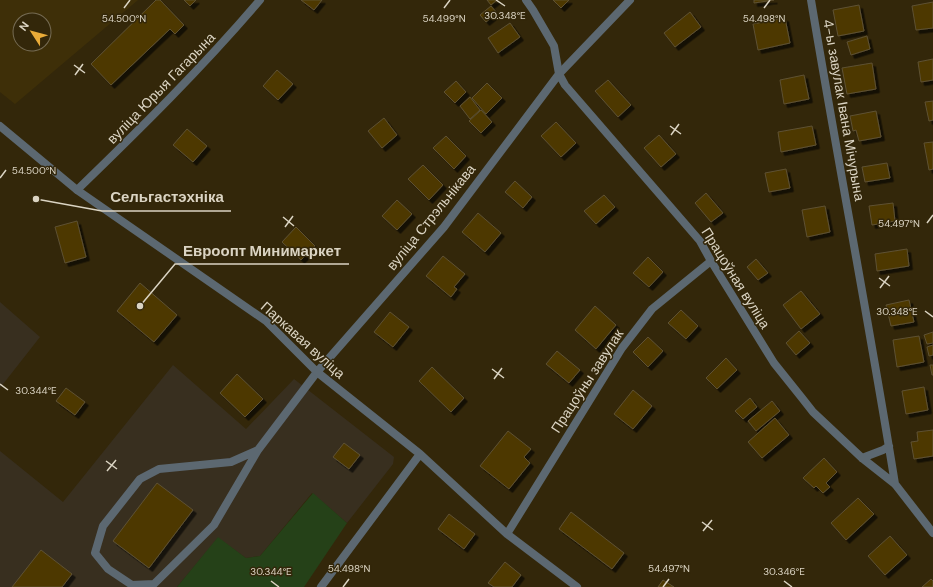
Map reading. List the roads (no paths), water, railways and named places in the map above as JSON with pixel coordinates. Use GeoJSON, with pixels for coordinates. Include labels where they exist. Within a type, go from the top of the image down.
{"type":"FeatureCollection","features":[{"type":"Feature","properties":{"kind":"street","name":"вуліца Юрыя Гагарына"},"geometry":{"type":"LineString","coordinates":[[77,190],[153,118],[222,45],[260,0]]}},
{"type":"Feature","properties":{"kind":"street","name":"Працоўная вуліца"},"geometry":{"type":"LineString","coordinates":[[526,0],[554,46],[559,74],[565,85],[700,241],[774,363],[813,412],[862,458],[895,484],[933,534]]}},
{"type":"Feature","properties":{"kind":"street","name":"вуліца Стрэльнікава"},"geometry":{"type":"LineString","coordinates":[[258,450],[231,462],[159,469],[140,480],[103,526],[95,553],[108,569],[132,585],[154,584],[214,524],[258,450],[317,372],[444,227],[559,74],[630,0]]}},
{"type":"Feature","properties":{"kind":"street","name":"4-ы завулак Івана Мічурына"},"geometry":{"type":"LineString","coordinates":[[811,0],[830,114],[860,274],[895,484]]}},
{"type":"Feature","properties":{"kind":"street","name":"Паркавая вуліца"},"geometry":{"type":"LineString","coordinates":[[0,126],[77,190],[266,321],[317,372],[420,454],[507,534],[578,587]]}},
{"type":"Feature","properties":{"kind":"street","name":"Працоўны завулак"},"geometry":{"type":"LineString","coordinates":[[507,534],[622,348],[652,309],[711,261]]}},
{"type":"Feature","properties":{"kind":"street"},"geometry":{"type":"LineString","coordinates":[[862,458],[883,450],[889,446]]}},
{"type":"Feature","properties":{"kind":"street"},"geometry":{"type":"LineString","coordinates":[[321,587],[420,454]]}},
{"type":"Feature","properties":{"kind":"place","name":"Сельгастэхніка"},"geometry":{"type":"Point","coordinates":[36,199]}},
{"type":"Feature","properties":{"kind":"place","name":"Евроопт Минимаркет"},"geometry":{"type":"Point","coordinates":[140,306]}}]}
